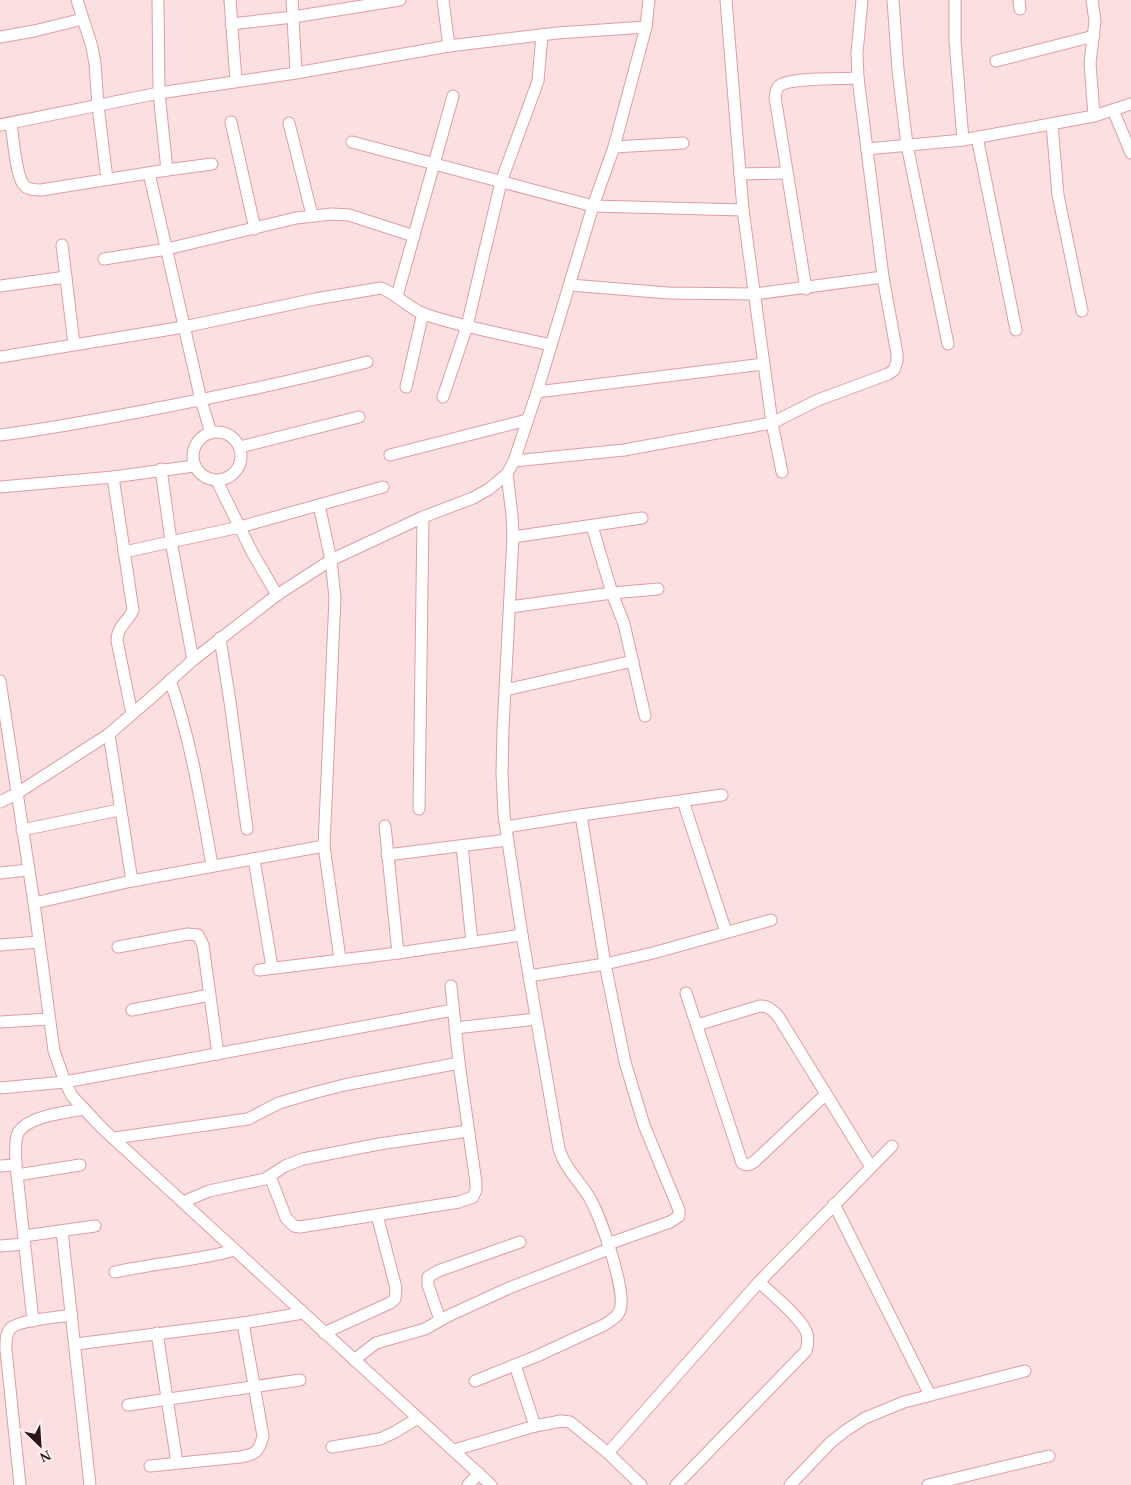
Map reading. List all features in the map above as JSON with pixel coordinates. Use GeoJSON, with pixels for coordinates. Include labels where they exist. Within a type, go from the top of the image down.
{"type":"FeatureCollection","features":[{"type":"Feature","properties":{"kind":"street"},"geometry":{"type":"LineString","coordinates":[[77,0],[92,47],[95,64],[107,179]]}},
{"type":"Feature","properties":{"kind":"street"},"geometry":{"type":"LineString","coordinates":[[158,0],[159,93],[167,170]]}},
{"type":"Feature","properties":{"kind":"street"},"geometry":{"type":"LineString","coordinates":[[230,0],[236,81]]}},
{"type":"Feature","properties":{"kind":"street"},"geometry":{"type":"LineString","coordinates":[[292,0],[296,73]]}},
{"type":"Feature","properties":{"kind":"street"},"geometry":{"type":"LineString","coordinates":[[231,24],[293,17],[400,0]]}},
{"type":"Feature","properties":{"kind":"street"},"geometry":{"type":"LineString","coordinates":[[443,0],[449,46]]}},
{"type":"Feature","properties":{"kind":"street"},"geometry":{"type":"LineString","coordinates":[[0,802],[16,794],[109,734],[220,638],[277,595],[331,560],[423,517],[473,498],[489,489],[507,474],[514,461],[537,392],[593,206],[614,147],[646,27],[649,0]]}},
{"type":"Feature","properties":{"kind":"street"},"geometry":{"type":"LineString","coordinates":[[726,0],[742,210],[772,423],[782,472]]}},
{"type":"Feature","properties":{"kind":"street"},"geometry":{"type":"LineString","coordinates":[[514,461],[624,450],[772,423],[818,400],[881,377],[894,370],[897,354],[883,277],[858,78],[857,53],[862,0]]}},
{"type":"Feature","properties":{"kind":"street"},"geometry":{"type":"LineString","coordinates":[[893,0],[898,70],[907,145],[948,344]]}},
{"type":"Feature","properties":{"kind":"street"},"geometry":{"type":"LineString","coordinates":[[954,0],[955,41],[963,140]]}},
{"type":"Feature","properties":{"kind":"street"},"geometry":{"type":"LineString","coordinates":[[1092,0],[1095,22],[1090,63],[1094,116]]}},
{"type":"Feature","properties":{"kind":"street"},"geometry":{"type":"LineString","coordinates":[[0,37],[83,19]]}},
{"type":"Feature","properties":{"kind":"street"},"geometry":{"type":"LineString","coordinates":[[212,164],[31,190],[23,185],[5,124],[159,93],[296,73],[449,46],[542,35],[646,27]]}},
{"type":"Feature","properties":{"kind":"street"},"geometry":{"type":"LineString","coordinates":[[443,397],[467,326],[500,182],[538,81],[542,35]]}},
{"type":"Feature","properties":{"kind":"street"},"geometry":{"type":"LineString","coordinates":[[996,61],[1094,36]]}},
{"type":"Feature","properties":{"kind":"street"},"geometry":{"type":"LineString","coordinates":[[806,289],[775,97],[776,90],[779,86],[797,81],[858,78]]}},
{"type":"Feature","properties":{"kind":"street"},"geometry":{"type":"LineString","coordinates":[[397,296],[453,96]]}},
{"type":"Feature","properties":{"kind":"street"},"geometry":{"type":"LineString","coordinates":[[867,149],[963,140],[1094,116],[1131,104]]}},
{"type":"Feature","properties":{"kind":"street"},"geometry":{"type":"LineString","coordinates":[[1113,110],[1131,153]]}},
{"type":"Feature","properties":{"kind":"street"},"geometry":{"type":"LineString","coordinates":[[231,122],[255,229]]}},
{"type":"Feature","properties":{"kind":"street"},"geometry":{"type":"LineString","coordinates":[[289,124],[312,215]]}},
{"type":"Feature","properties":{"kind":"street"},"geometry":{"type":"LineString","coordinates":[[1052,124],[1058,195],[1082,311]]}},
{"type":"Feature","properties":{"kind":"street"},"geometry":{"type":"LineString","coordinates":[[977,137],[1016,330]]}},
{"type":"Feature","properties":{"kind":"street"},"geometry":{"type":"LineString","coordinates":[[352,142],[593,206],[742,210]]}},
{"type":"Feature","properties":{"kind":"street"},"geometry":{"type":"LineString","coordinates":[[614,147],[683,143]]}},
{"type":"Feature","properties":{"kind":"street"},"geometry":{"type":"LineString","coordinates":[[149,173],[201,400],[211,433]]}},
{"type":"Feature","properties":{"kind":"street"},"geometry":{"type":"LineString","coordinates":[[740,174],[787,173]]}},
{"type":"Feature","properties":{"kind":"street"},"geometry":{"type":"LineString","coordinates":[[104,259],[166,249],[312,215],[349,215],[414,236]]}},
{"type":"Feature","properties":{"kind":"street"},"geometry":{"type":"LineString","coordinates":[[62,245],[74,344]]}},
{"type":"Feature","properties":{"kind":"street"},"geometry":{"type":"LineString","coordinates":[[0,286],[66,277]]}},
{"type":"Feature","properties":{"kind":"street"},"geometry":{"type":"LineString","coordinates":[[570,285],[668,293],[755,294],[806,289],[883,277]]}},
{"type":"Feature","properties":{"kind":"street"},"geometry":{"type":"LineString","coordinates":[[0,357],[184,327],[315,299],[381,288],[397,296],[413,309],[423,313],[467,326],[551,345]]}},
{"type":"Feature","properties":{"kind":"street"},"geometry":{"type":"LineString","coordinates":[[406,387],[423,313]]}},
{"type":"Feature","properties":{"kind":"street"},"geometry":{"type":"LineString","coordinates":[[0,435],[90,422],[201,400],[284,383],[367,362]]}},
{"type":"Feature","properties":{"kind":"street"},"geometry":{"type":"LineString","coordinates":[[537,392],[764,364]]}},
{"type":"Feature","properties":{"kind":"street"},"geometry":{"type":"LineString","coordinates":[[240,447],[359,417]]}},
{"type":"Feature","properties":{"kind":"street"},"geometry":{"type":"LineString","coordinates":[[390,455],[527,420]]}},
{"type":"Feature","properties":{"kind":"street"},"geometry":{"type":"LineString","coordinates":[[211,433],[226,434],[234,439],[240,447],[242,456],[240,466],[234,474],[226,479],[217,481],[207,479],[199,474],[194,466],[192,456],[194,447],[199,439],[211,433]]}},
{"type":"Feature","properties":{"kind":"street"},"geometry":{"type":"LineString","coordinates":[[0,487],[113,477],[160,469],[194,466]]}},
{"type":"Feature","properties":{"kind":"street"},"geometry":{"type":"LineString","coordinates":[[160,469],[193,660]]}},
{"type":"Feature","properties":{"kind":"street"},"geometry":{"type":"LineString","coordinates":[[475,1381],[515,1366],[613,1320],[620,1312],[622,1295],[609,1246],[596,1210],[589,1197],[563,1162],[551,1110],[507,840],[502,774],[513,537],[507,474]]}},
{"type":"Feature","properties":{"kind":"street"},"geometry":{"type":"LineString","coordinates":[[113,477],[133,610],[118,630],[117,641],[132,714]]}},
{"type":"Feature","properties":{"kind":"street"},"geometry":{"type":"LineString","coordinates":[[217,481],[277,595]]}},
{"type":"Feature","properties":{"kind":"street"},"geometry":{"type":"LineString","coordinates":[[124,552],[240,527],[383,487]]}},
{"type":"Feature","properties":{"kind":"street"},"geometry":{"type":"LineString","coordinates":[[319,505],[331,560],[334,598],[324,846],[340,959]]}},
{"type":"Feature","properties":{"kind":"street"},"geometry":{"type":"LineString","coordinates":[[419,809],[423,517]]}},
{"type":"Feature","properties":{"kind":"street"},"geometry":{"type":"LineString","coordinates":[[513,537],[642,518]]}},
{"type":"Feature","properties":{"kind":"street"},"geometry":{"type":"LineString","coordinates":[[592,526],[612,593],[624,624],[645,716]]}},
{"type":"Feature","properties":{"kind":"street"},"geometry":{"type":"LineString","coordinates":[[510,606],[658,589]]}},
{"type":"Feature","properties":{"kind":"street"},"geometry":{"type":"LineString","coordinates":[[220,638],[247,829]]}},
{"type":"Feature","properties":{"kind":"street"},"geometry":{"type":"LineString","coordinates":[[505,690],[633,660]]}},
{"type":"Feature","properties":{"kind":"street"},"geometry":{"type":"LineString","coordinates":[[170,680],[179,707],[198,783],[212,865]]}},
{"type":"Feature","properties":{"kind":"street"},"geometry":{"type":"LineString","coordinates":[[0,681],[34,903],[54,1051],[64,1082],[72,1096],[324,1333],[491,1485]]}},
{"type":"Feature","properties":{"kind":"street"},"geometry":{"type":"LineString","coordinates":[[109,734],[119,810],[132,881]]}},
{"type":"Feature","properties":{"kind":"street"},"geometry":{"type":"LineString","coordinates":[[506,827],[722,794]]}},
{"type":"Feature","properties":{"kind":"street"},"geometry":{"type":"LineString","coordinates":[[683,801],[726,932]]}},
{"type":"Feature","properties":{"kind":"street"},"geometry":{"type":"LineString","coordinates":[[22,830],[119,810]]}},
{"type":"Feature","properties":{"kind":"street"},"geometry":{"type":"LineString","coordinates":[[354,1360],[376,1343],[425,1329],[440,1320],[509,1288],[670,1222],[679,1216],[679,1210],[637,1105],[625,1062],[606,964],[581,815]]}},
{"type":"Feature","properties":{"kind":"street"},"geometry":{"type":"LineString","coordinates":[[385,826],[398,953]]}},
{"type":"Feature","properties":{"kind":"street"},"geometry":{"type":"LineString","coordinates":[[387,855],[507,840]]}},
{"type":"Feature","properties":{"kind":"street"},"geometry":{"type":"LineString","coordinates":[[34,903],[212,865],[324,846]]}},
{"type":"Feature","properties":{"kind":"street"},"geometry":{"type":"LineString","coordinates":[[462,846],[472,942]]}},
{"type":"Feature","properties":{"kind":"street"},"geometry":{"type":"LineString","coordinates":[[254,859],[272,967]]}},
{"type":"Feature","properties":{"kind":"street"},"geometry":{"type":"LineString","coordinates":[[0,873],[28,870]]}},
{"type":"Feature","properties":{"kind":"street"},"geometry":{"type":"LineString","coordinates":[[528,976],[606,964],[771,920]]}},
{"type":"Feature","properties":{"kind":"street"},"geometry":{"type":"LineString","coordinates":[[118,947],[188,934],[198,935],[203,946],[218,1054]]}},
{"type":"Feature","properties":{"kind":"street"},"geometry":{"type":"LineString","coordinates":[[259,970],[522,935]]}},
{"type":"Feature","properties":{"kind":"street"},"geometry":{"type":"LineString","coordinates":[[0,945],[39,942]]}},
{"type":"Feature","properties":{"kind":"street"},"geometry":{"type":"LineString","coordinates":[[270,1176],[286,1218],[294,1226],[459,1202],[473,1197],[476,1183],[459,1063],[451,986]]}},
{"type":"Feature","properties":{"kind":"street"},"geometry":{"type":"LineString","coordinates":[[686,992],[739,1158],[745,1165],[754,1162],[826,1094]]}},
{"type":"Feature","properties":{"kind":"street"},"geometry":{"type":"LineString","coordinates":[[132,1010],[210,995]]}},
{"type":"Feature","properties":{"kind":"street"},"geometry":{"type":"LineString","coordinates":[[697,1025],[754,1007],[768,1006],[778,1016],[871,1167]]}},
{"type":"Feature","properties":{"kind":"street"},"geometry":{"type":"LineString","coordinates":[[0,1088],[64,1082],[453,1010]]}},
{"type":"Feature","properties":{"kind":"street"},"geometry":{"type":"LineString","coordinates":[[455,1028],[536,1018]]}},
{"type":"Feature","properties":{"kind":"street"},"geometry":{"type":"LineString","coordinates":[[0,1022],[49,1019]]}},
{"type":"Feature","properties":{"kind":"street"},"geometry":{"type":"LineString","coordinates":[[115,1138],[248,1119],[279,1103],[296,1097],[344,1085],[459,1063]]}},
{"type":"Feature","properties":{"kind":"street"},"geometry":{"type":"LineString","coordinates":[[33,1321],[16,1170],[16,1140],[18,1133],[23,1127],[44,1117],[84,1109]]}},
{"type":"Feature","properties":{"kind":"street"},"geometry":{"type":"LineString","coordinates":[[183,1202],[210,1191],[259,1181],[285,1166],[303,1159],[379,1144],[468,1131]]}},
{"type":"Feature","properties":{"kind":"street"},"geometry":{"type":"LineString","coordinates":[[608,1453],[759,1282],[892,1146]]}},
{"type":"Feature","properties":{"kind":"street"},"geometry":{"type":"LineString","coordinates":[[0,1166],[16,1170],[80,1165]]}},
{"type":"Feature","properties":{"kind":"street"},"geometry":{"type":"LineString","coordinates":[[834,1204],[930,1395]]}},
{"type":"Feature","properties":{"kind":"street"},"geometry":{"type":"LineString","coordinates":[[324,1333],[390,1304],[395,1300],[396,1288],[378,1215]]}},
{"type":"Feature","properties":{"kind":"street"},"geometry":{"type":"LineString","coordinates":[[0,1246],[62,1231],[95,1226]]}},
{"type":"Feature","properties":{"kind":"street"},"geometry":{"type":"LineString","coordinates":[[62,1231],[76,1344],[90,1485]]}},
{"type":"Feature","properties":{"kind":"street"},"geometry":{"type":"LineString","coordinates":[[440,1320],[428,1285],[428,1277],[438,1270],[520,1242]]}},
{"type":"Feature","properties":{"kind":"street"},"geometry":{"type":"LineString","coordinates":[[115,1272],[205,1258],[235,1250]]}},
{"type":"Feature","properties":{"kind":"street"},"geometry":{"type":"LineString","coordinates":[[676,1485],[806,1351],[809,1342],[800,1322],[759,1282]]}},
{"type":"Feature","properties":{"kind":"street"},"geometry":{"type":"LineString","coordinates":[[76,1344],[244,1323],[304,1313]]}},
{"type":"Feature","properties":{"kind":"street"},"geometry":{"type":"LineString","coordinates":[[20,1485],[6,1340],[11,1328],[23,1322],[72,1314]]}},
{"type":"Feature","properties":{"kind":"street"},"geometry":{"type":"LineString","coordinates":[[150,1466],[240,1457],[252,1454],[260,1448],[262,1436],[244,1323]]}},
{"type":"Feature","properties":{"kind":"street"},"geometry":{"type":"LineString","coordinates":[[157,1333],[177,1463]]}},
{"type":"Feature","properties":{"kind":"street"},"geometry":{"type":"LineString","coordinates":[[515,1366],[535,1426]]}},
{"type":"Feature","properties":{"kind":"street"},"geometry":{"type":"LineString","coordinates":[[797,1483],[830,1443],[858,1422],[884,1410],[930,1395],[1025,1371]]}},
{"type":"Feature","properties":{"kind":"street"},"geometry":{"type":"LineString","coordinates":[[128,1405],[300,1380]]}},
{"type":"Feature","properties":{"kind":"street"},"geometry":{"type":"LineString","coordinates":[[332,1447],[380,1439],[418,1418]]}},
{"type":"Feature","properties":{"kind":"street"},"geometry":{"type":"LineString","coordinates":[[454,1450],[535,1426],[561,1421],[570,1422],[608,1453],[641,1485]]}},
{"type":"Feature","properties":{"kind":"street"},"geometry":{"type":"LineString","coordinates":[[928,1485],[1049,1456]]}},
{"type":"Feature","properties":{"kind":"street"},"geometry":{"type":"LineString","coordinates":[[468,1485],[479,1473]]}}]}
